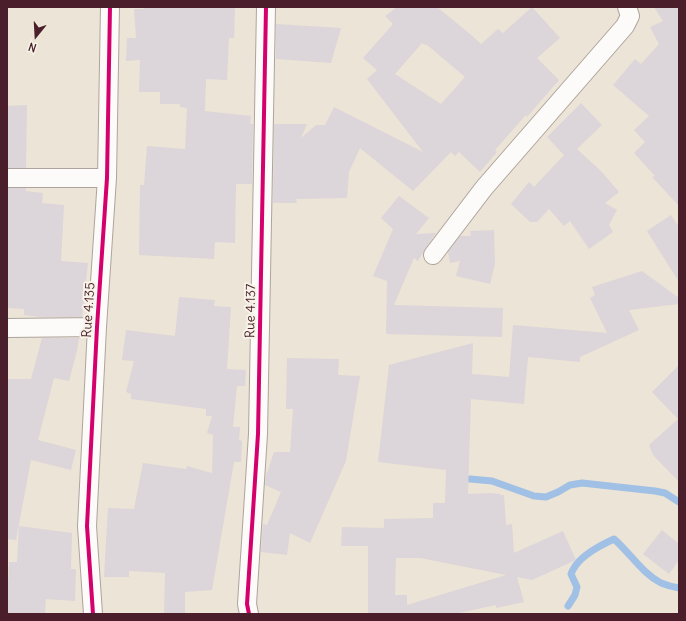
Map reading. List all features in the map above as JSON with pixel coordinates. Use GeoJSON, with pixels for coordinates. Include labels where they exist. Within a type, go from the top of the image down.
{"type":"FeatureCollection","features":[{"type":"Feature","properties":{"kind":"street","name":"Rue 4.135"},"geometry":{"type":"LineString","coordinates":[[93,614],[87,526],[107,178],[110,7]]}},
{"type":"Feature","properties":{"kind":"street","name":"Rue 4.137"},"geometry":{"type":"LineString","coordinates":[[249,614],[247,604],[258,434],[266,7]]}},
{"type":"Feature","properties":{"kind":"street"},"geometry":{"type":"LineString","coordinates":[[433,255],[484,188],[625,26],[630,16],[627,7]]}},
{"type":"Feature","properties":{"kind":"street"},"geometry":{"type":"LineString","coordinates":[[7,178],[107,178]]}},
{"type":"Feature","properties":{"kind":"street"},"geometry":{"type":"LineString","coordinates":[[7,328],[98,326]]}},
{"type":"Feature","properties":{"kind":"building"},"geometry":{"type":"Polygon","coordinates":[[[143,7],[235,7],[234,38],[229,38],[227,80],[206,79],[205,111],[251,116],[250,124],[253,124],[252,184],[236,184],[235,243],[215,242],[214,259],[139,255],[140,185],[144,185],[147,146],[185,149],[187,108],[180,107],[180,104],[160,104],[160,92],[139,92],[140,60],[126,61],[127,38],[136,38],[134,9],[144,9],[143,7]]]}},
{"type":"Feature","properties":{"kind":"building"},"geometry":{"type":"Polygon","coordinates":[[[397,7],[437,7],[481,44],[498,29],[503,33],[532,7],[560,38],[537,58],[559,80],[527,117],[526,115],[495,150],[497,152],[480,172],[459,152],[455,156],[451,152],[413,191],[360,148],[349,172],[347,198],[296,199],[297,203],[273,203],[274,124],[307,124],[301,138],[316,125],[325,125],[334,107],[423,152],[367,79],[377,70],[363,58],[393,24],[385,16],[397,7]],[[422,43],[395,74],[441,104],[465,77],[426,44],[425,45],[422,43]]]}},
{"type":"Feature","properties":{"kind":"building"},"geometry":{"type":"Polygon","coordinates":[[[654,7],[679,7],[679,206],[652,177],[655,176],[634,153],[645,142],[634,130],[649,116],[613,85],[635,59],[641,64],[659,44],[650,27],[663,21],[654,7]]]}},
{"type":"Feature","properties":{"kind":"building"},"geometry":{"type":"Polygon","coordinates":[[[276,24],[341,28],[331,63],[276,59],[276,24]]]}},
{"type":"Feature","properties":{"kind":"building"},"geometry":{"type":"Polygon","coordinates":[[[581,103],[602,125],[577,149],[601,171],[619,192],[605,203],[617,210],[609,225],[613,232],[589,249],[570,221],[564,226],[549,209],[537,222],[530,222],[511,204],[529,182],[534,187],[564,155],[547,137],[581,103]]]}},
{"type":"Feature","properties":{"kind":"building"},"geometry":{"type":"Polygon","coordinates":[[[27,105],[26,168],[7,168],[7,106],[27,105]]]}},
{"type":"Feature","properties":{"kind":"building"},"geometry":{"type":"Polygon","coordinates":[[[7,188],[26,188],[26,191],[43,193],[42,203],[64,205],[61,261],[88,263],[82,317],[40,317],[24,315],[24,309],[7,308],[7,188]]]}},
{"type":"Feature","properties":{"kind":"building"},"geometry":{"type":"Polygon","coordinates":[[[399,196],[429,218],[416,234],[436,233],[418,261],[414,258],[394,305],[503,308],[502,337],[386,334],[387,281],[373,276],[393,229],[381,218],[399,196]]]}},
{"type":"Feature","properties":{"kind":"building"},"geometry":{"type":"Polygon","coordinates":[[[671,215],[679,227],[679,282],[647,231],[671,215]]]}},
{"type":"Feature","properties":{"kind":"building"},"geometry":{"type":"Polygon","coordinates":[[[494,230],[495,264],[490,284],[456,276],[460,261],[450,263],[448,252],[460,236],[471,236],[470,231],[494,230]]]}},
{"type":"Feature","properties":{"kind":"building"},"geometry":{"type":"Polygon","coordinates":[[[642,271],[679,298],[679,304],[629,310],[639,330],[580,357],[580,362],[528,357],[524,404],[471,399],[468,494],[491,493],[504,495],[506,525],[512,524],[514,553],[563,531],[576,560],[532,580],[517,577],[524,602],[496,608],[496,605],[454,614],[368,614],[368,546],[341,546],[342,527],[384,528],[384,519],[433,518],[433,503],[445,503],[446,470],[378,462],[389,365],[473,343],[472,374],[509,377],[513,325],[607,333],[590,298],[595,295],[592,287],[642,271]],[[396,558],[395,595],[407,595],[407,605],[506,575],[420,558],[396,558]]]}},
{"type":"Feature","properties":{"kind":"building"},"geometry":{"type":"Polygon","coordinates":[[[179,297],[215,300],[214,306],[231,307],[227,369],[246,370],[245,386],[237,386],[233,427],[240,427],[239,440],[242,441],[241,462],[234,462],[212,590],[185,592],[185,614],[164,614],[165,573],[129,571],[129,577],[104,577],[108,508],[134,509],[143,463],[186,469],[187,466],[212,473],[213,435],[207,433],[212,416],[206,416],[206,409],[131,399],[131,394],[126,392],[134,361],[122,360],[126,330],[175,336],[179,297]]]}},
{"type":"Feature","properties":{"kind":"building"},"geometry":{"type":"Polygon","coordinates":[[[42,338],[79,338],[69,381],[54,378],[38,440],[76,450],[71,470],[31,460],[16,540],[7,539],[7,379],[31,379],[42,338]]]}},
{"type":"Feature","properties":{"kind":"building"},"geometry":{"type":"Polygon","coordinates":[[[287,358],[339,359],[338,375],[360,376],[346,461],[310,543],[290,533],[287,555],[261,552],[263,524],[267,525],[281,492],[265,485],[266,476],[274,452],[290,452],[293,409],[286,409],[287,358]]]}},
{"type":"Feature","properties":{"kind":"building"},"geometry":{"type":"Polygon","coordinates":[[[679,365],[679,482],[653,455],[649,445],[678,419],[652,392],[679,365]]]}},
{"type":"Feature","properties":{"kind":"building"},"geometry":{"type":"Polygon","coordinates":[[[19,526],[72,533],[71,569],[76,569],[75,601],[46,599],[45,614],[7,614],[9,562],[17,562],[19,526]]]}},
{"type":"Feature","properties":{"kind":"building"},"geometry":{"type":"Polygon","coordinates":[[[662,530],[679,544],[679,560],[669,574],[643,554],[662,530]]]}},
{"type":"Feature","properties":{"kind":"waterway"},"geometry":{"type":"LineString","coordinates":[[470,479],[492,481],[534,496],[546,497],[570,485],[582,483],[655,491],[665,493],[679,502]]}},
{"type":"Feature","properties":{"kind":"waterway"},"geometry":{"type":"LineString","coordinates":[[568,606],[575,595],[577,587],[571,574],[576,565],[598,547],[614,539],[654,579],[663,584],[679,588]]}},
{"type":"Feature","properties":{"kind":"cycle path"},"geometry":{"type":"LineString","coordinates":[[93,614],[87,526],[97,327],[107,178],[110,7]]}},
{"type":"Feature","properties":{"kind":"cycle path"},"geometry":{"type":"LineString","coordinates":[[249,614],[247,604],[258,434],[266,7]]}}]}
